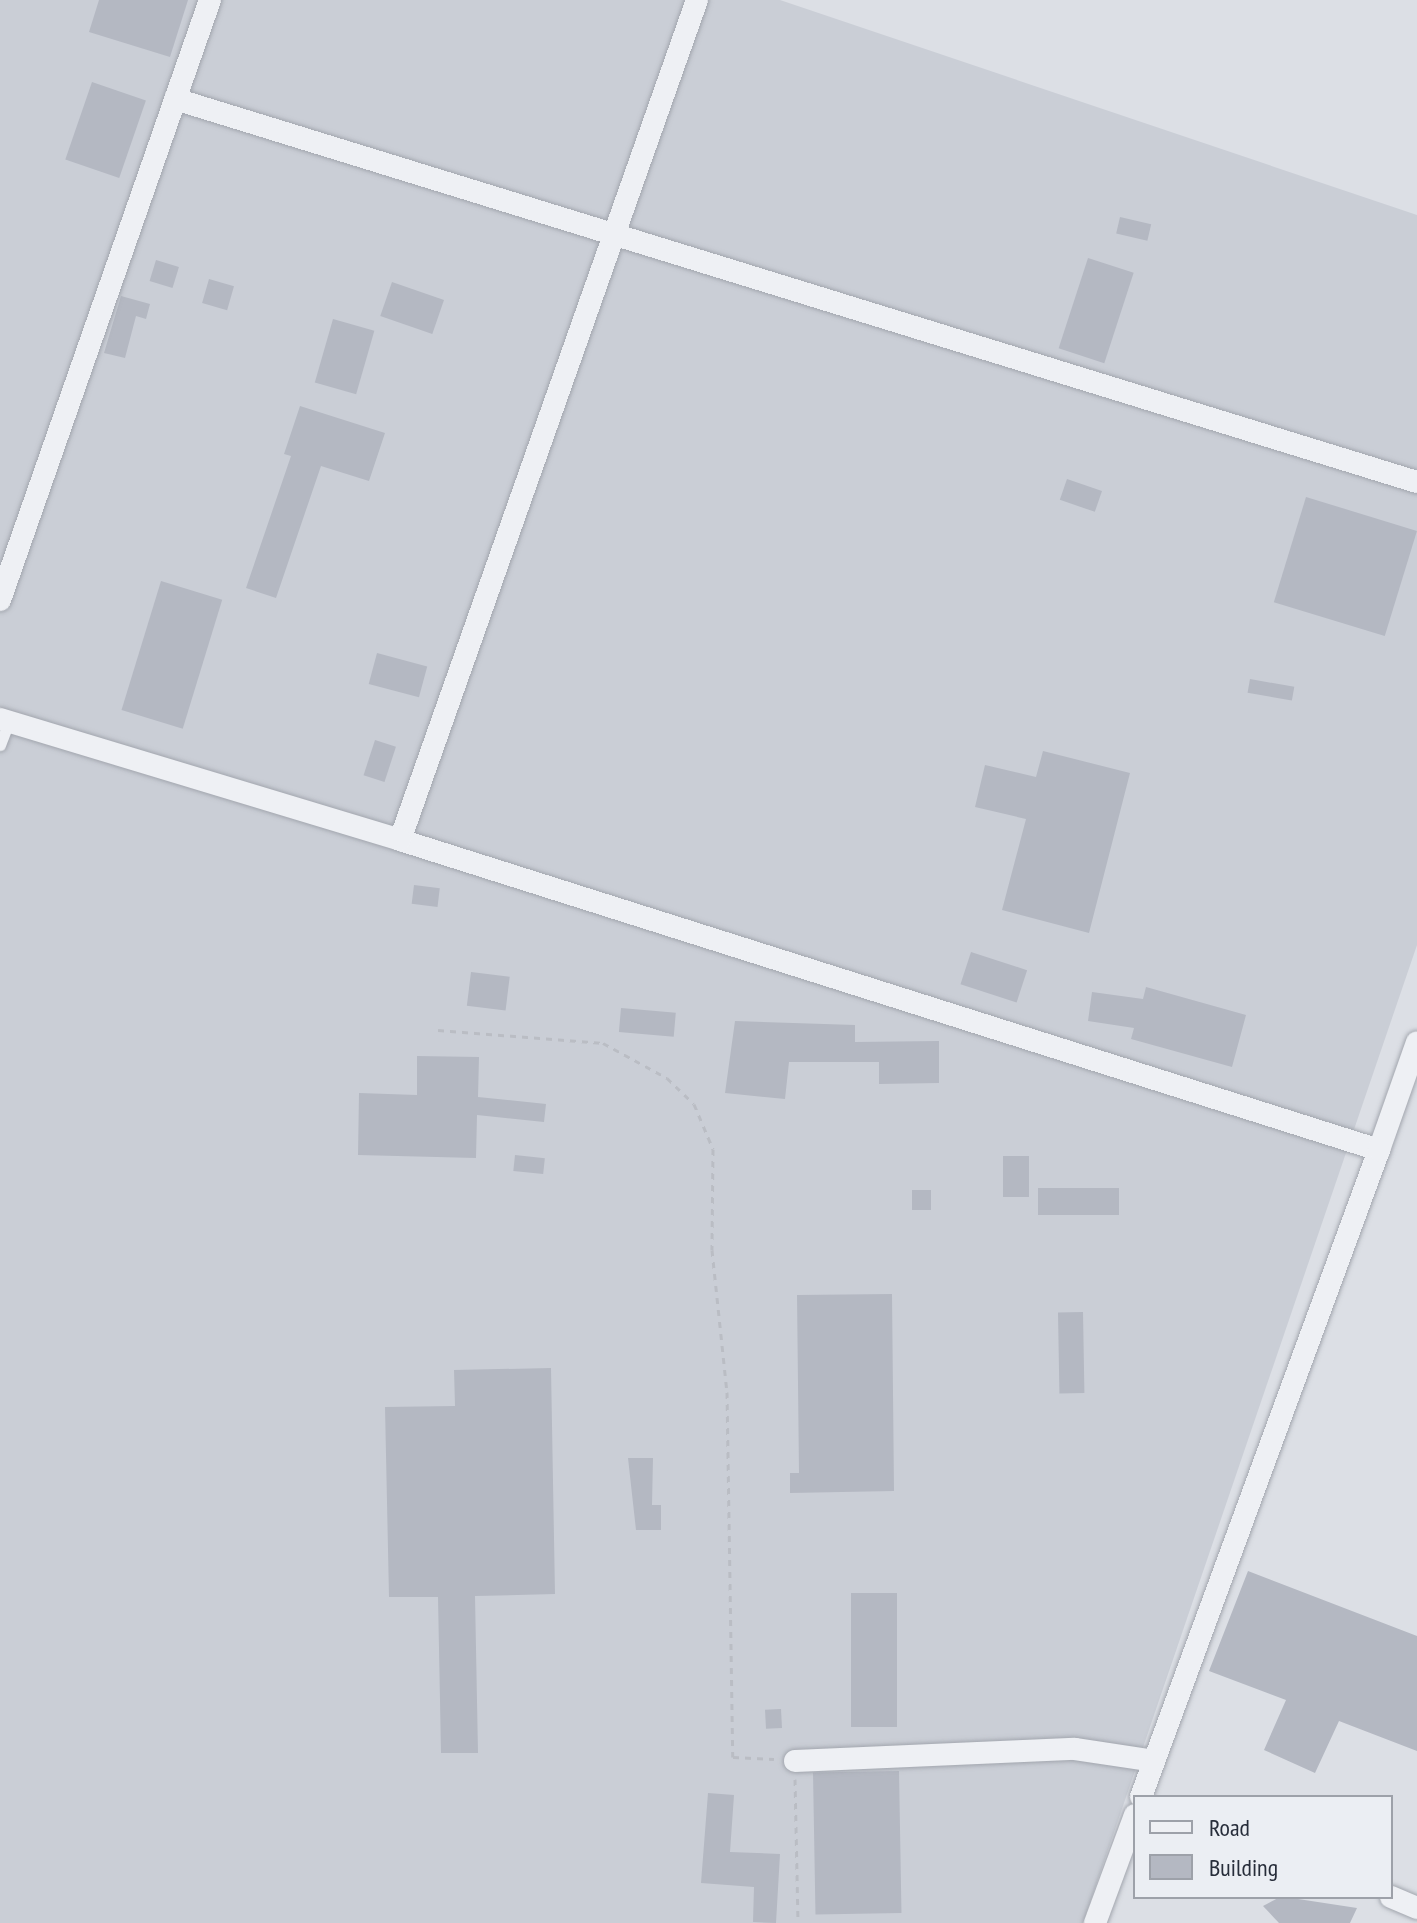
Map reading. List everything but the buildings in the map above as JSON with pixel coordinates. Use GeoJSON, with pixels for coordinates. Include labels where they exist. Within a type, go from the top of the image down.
{"type":"FeatureCollection","features":[{"type":"Feature","properties":{"kind":"street"},"geometry":{"type":"LineString","coordinates":[[0,600],[210,0]]}},
{"type":"Feature","properties":{"kind":"street"},"geometry":{"type":"LineString","coordinates":[[400,840],[697,0]]}},
{"type":"Feature","properties":{"kind":"street"},"geometry":{"type":"LineString","coordinates":[[175,99],[615,231],[1417,482]]}},
{"type":"Feature","properties":{"kind":"street"},"geometry":{"type":"LineString","coordinates":[[5,720],[400,840],[1379,1150]]}},
{"type":"Feature","properties":{"kind":"street"},"geometry":{"type":"LineString","coordinates":[[1143,1795],[1416,1048]]}},
{"type":"Feature","properties":{"kind":"street"},"geometry":{"type":"LineString","coordinates":[[795,1761],[1075,1749],[1154,1761]]}},
{"type":"Feature","properties":{"kind":"street"},"geometry":{"type":"LineString","coordinates":[[1095,1923],[1133,1822]]}},
{"type":"Feature","properties":{"kind":"street"},"geometry":{"type":"LineString","coordinates":[[1393,1898],[1417,1908]]}},
{"type":"Feature","properties":{"kind":"lane"},"geometry":{"type":"LineString","coordinates":[[0,745],[5,720]]}},
{"type":"Feature","properties":{"kind":"path"},"geometry":{"type":"LineString","coordinates":[[438,1030],[603,1043],[667,1078],[694,1104],[713,1149],[712,1250],[727,1392],[733,1757],[795,1761],[798,1923]]}},
{"type":"Feature","properties":{"kind":"shaded area"},"geometry":{"type":"Polygon","coordinates":[[[0,0],[780,0],[1417,215],[1417,945],[1083,1923],[0,1923],[0,0]]]}}]}
